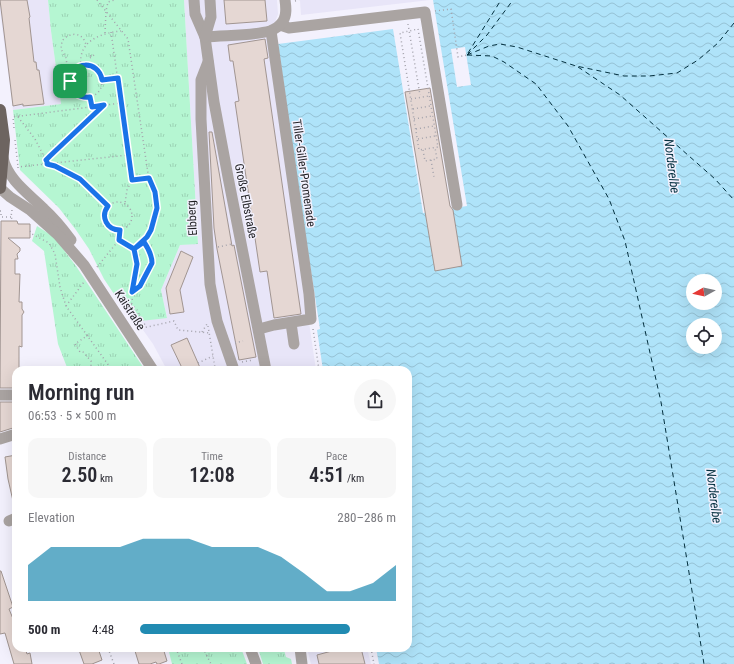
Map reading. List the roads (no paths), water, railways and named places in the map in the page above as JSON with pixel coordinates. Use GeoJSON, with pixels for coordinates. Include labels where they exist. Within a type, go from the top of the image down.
{"type":"FeatureCollection","features":[{"type":"Feature","properties":{"kind":"main road"},"geometry":{"type":"LineString","coordinates":[[0,110],[4,140],[1,180]]}},
{"type":"Feature","properties":{"kind":"street","name":"Große Elbstraße"},"geometry":{"type":"LineString","coordinates":[[194,0],[195,14],[205,37],[233,204],[265,366]]}},
{"type":"Feature","properties":{"kind":"street","name":"Große Elbstraße"},"geometry":{"type":"LineString","coordinates":[[205,37],[211,17],[210,0]]}},
{"type":"Feature","properties":{"kind":"street"},"geometry":{"type":"LineString","coordinates":[[275,28],[285,14],[285,0]]}},
{"type":"Feature","properties":{"kind":"street"},"geometry":{"type":"LineString","coordinates":[[205,37],[236,35],[275,28],[289,28],[425,12],[457,205]]}},
{"type":"Feature","properties":{"kind":"street","name":"Tiller-Giller-Promenade"},"geometry":{"type":"LineString","coordinates":[[275,28],[288,154],[309,294],[311,319],[291,323]]}},
{"type":"Feature","properties":{"kind":"street","name":"Elbberg"},"geometry":{"type":"LineString","coordinates":[[208,62],[201,80],[201,119],[213,305],[217,321],[237,366]]}},
{"type":"Feature","properties":{"kind":"street","name":"Kaistraße"},"geometry":{"type":"LineString","coordinates":[[3,158],[5,167],[61,227],[73,244],[84,265],[150,366]]}},
{"type":"Feature","properties":{"kind":"street","name":"Kaistraße"},"geometry":{"type":"LineString","coordinates":[[15,176],[1,180],[10,197],[30,210],[58,235],[84,265]]}},
{"type":"Feature","properties":{"kind":"street"},"geometry":{"type":"LineString","coordinates":[[259,329],[291,323],[294,344]]}},
{"type":"Feature","properties":{"kind":"street"},"geometry":{"type":"LineString","coordinates":[[0,395],[12,395]]}},
{"type":"Feature","properties":{"kind":"street"},"geometry":{"type":"LineString","coordinates":[[0,438],[12,435]]}},
{"type":"Feature","properties":{"kind":"street"},"geometry":{"type":"LineString","coordinates":[[252,652],[256,664]]}},
{"type":"Feature","properties":{"kind":"street"},"geometry":{"type":"LineString","coordinates":[[300,652],[302,664]]}},
{"type":"Feature","properties":{"kind":"water","name":"Norderelbe"},"geometry":{"type":"Polygon","coordinates":[[[433,0],[734,0],[734,664],[379,664],[377,652],[412,652],[412,366],[322,366],[317,330],[320,329],[278,44],[393,29],[423,213],[467,206],[433,0]]]}}]}
